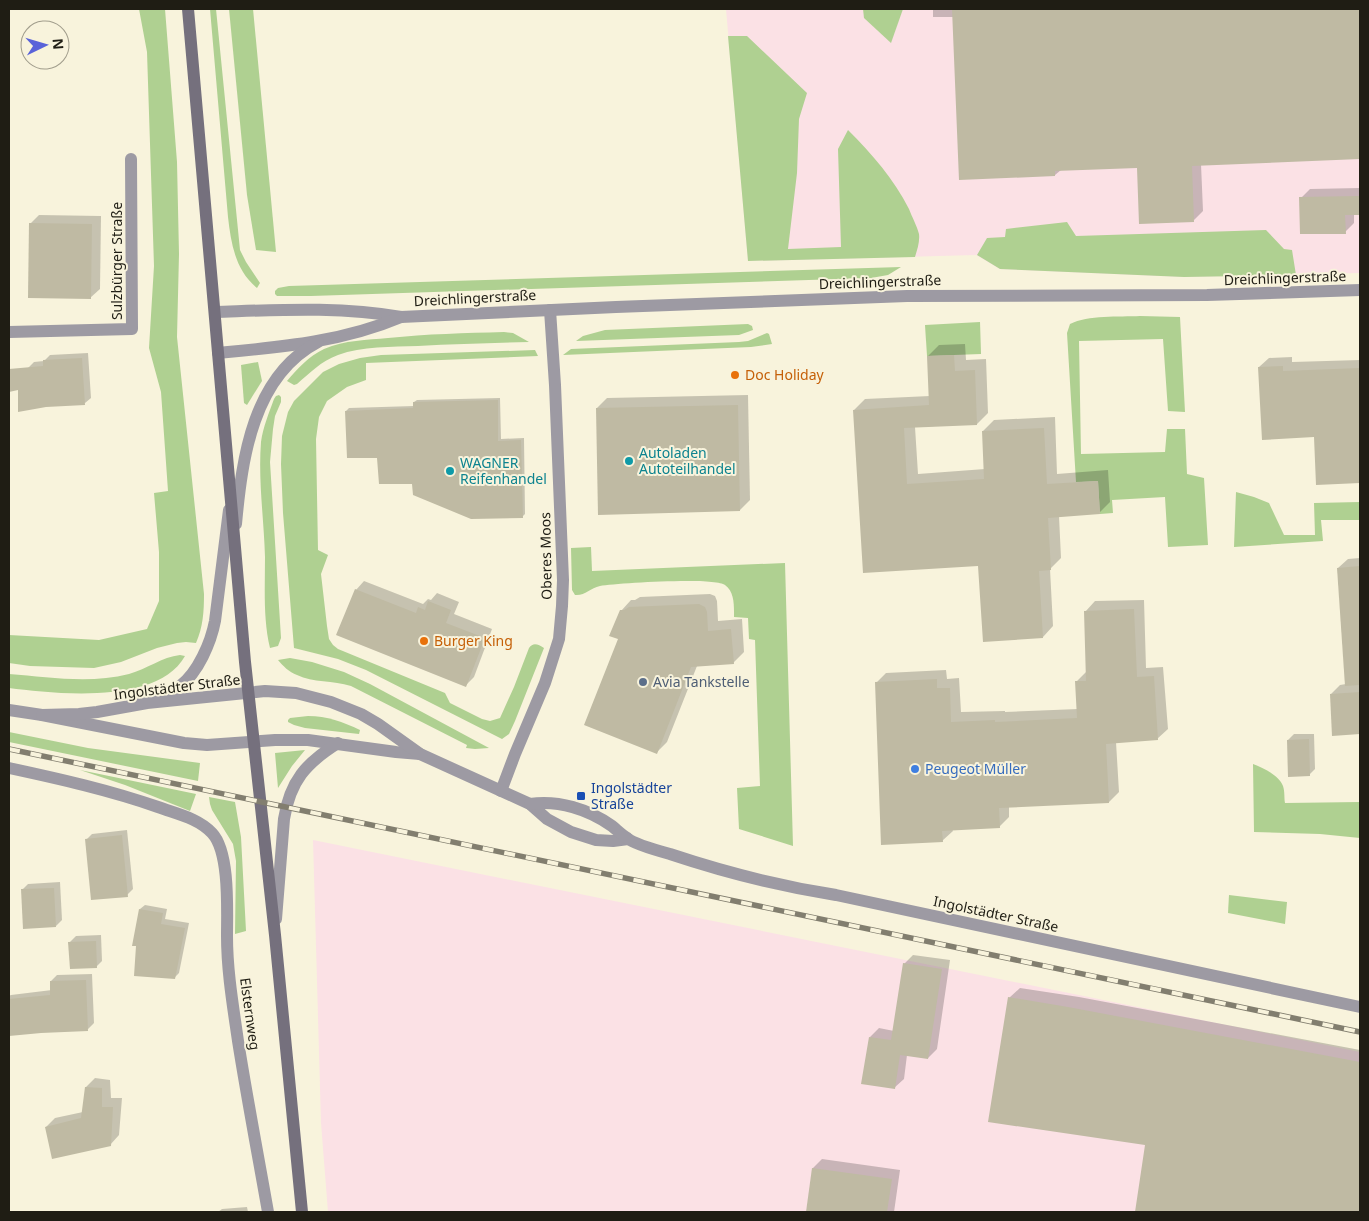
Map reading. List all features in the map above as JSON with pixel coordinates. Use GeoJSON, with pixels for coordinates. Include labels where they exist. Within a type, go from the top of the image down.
{"type":"FeatureCollection","features":[{"type":"Feature","properties":{"kind":"main road"},"geometry":{"type":"LineString","coordinates":[[188,9],[248,693],[275,935],[302,1212]]}},
{"type":"Feature","properties":{"kind":"street","name":"Sulzbürger Straße"},"geometry":{"type":"LineString","coordinates":[[9,332],[132,328],[131,159]]}},
{"type":"Feature","properties":{"kind":"street","name":"Dreichlingerstraße"},"geometry":{"type":"LineString","coordinates":[[215,312],[335,310],[401,317],[946,295],[1207,295],[1360,290]]}},
{"type":"Feature","properties":{"kind":"street","name":"Oberes Moos"},"geometry":{"type":"LineString","coordinates":[[501,791],[545,683],[560,639],[562,580],[550,310]]}},
{"type":"Feature","properties":{"kind":"street","name":"Dreichlingerstraße"},"geometry":{"type":"LineString","coordinates":[[218,353],[318,342],[374,328],[401,317]]}},
{"type":"Feature","properties":{"kind":"street"},"geometry":{"type":"LineString","coordinates":[[234,544],[238,507],[250,437],[261,404],[276,379],[290,363],[318,342]]}},
{"type":"Feature","properties":{"kind":"street"},"geometry":{"type":"LineString","coordinates":[[147,703],[173,691],[185,682],[202,658],[211,639],[215,621],[230,496]]}},
{"type":"Feature","properties":{"kind":"street","name":"Ingolstädter Straße"},"geometry":{"type":"LineString","coordinates":[[42,715],[96,712],[147,703],[248,693],[276,691],[296,693],[347,708],[378,724],[420,754],[530,804],[547,819],[562,828],[596,840],[628,839]]}},
{"type":"Feature","properties":{"kind":"street","name":"Ingolstädter Straße"},"geometry":{"type":"LineString","coordinates":[[9,710],[184,744],[208,745],[275,740],[308,740],[420,754]]}},
{"type":"Feature","properties":{"kind":"street"},"geometry":{"type":"LineString","coordinates":[[275,935],[284,819],[289,799],[296,781],[306,768],[324,752],[338,744]]}},
{"type":"Feature","properties":{"kind":"street","name":"Elsternweg"},"geometry":{"type":"LineString","coordinates":[[9,768],[113,792],[188,818],[203,825],[218,841],[225,873],[227,942],[234,1012],[268,1212]]}},
{"type":"Feature","properties":{"kind":"street","name":"Ingolstädter Straße"},"geometry":{"type":"LineString","coordinates":[[530,804],[553,802],[571,806],[604,821],[628,839],[746,877],[1360,1007]]}},
{"type":"Feature","properties":{"kind":"shaded area"},"geometry":{"type":"Polygon","coordinates":[[[726,9],[1360,9],[1360,273],[1184,277],[1000,269],[976,255],[748,261],[726,9]]]}},
{"type":"Feature","properties":{"kind":"shaded area"},"geometry":{"type":"Polygon","coordinates":[[[313,840],[1360,1052],[1360,1212],[328,1212],[321,1123],[313,840]]]}},
{"type":"Feature","properties":{"kind":"green space"},"geometry":{"type":"Polygon","coordinates":[[[139,9],[165,9],[177,162],[179,254],[177,337],[204,594],[202,625],[196,643],[177,643],[157,648],[121,662],[94,668],[30,666],[9,663],[9,635],[99,640],[147,629],[159,601],[159,552],[154,493],[168,491],[161,392],[149,348],[154,266],[147,52],[139,9]]]}},
{"type":"Feature","properties":{"kind":"green space"},"geometry":{"type":"Polygon","coordinates":[[[210,9],[216,9],[240,250],[260,283],[257,288],[239,264],[231,237],[210,9]]]}},
{"type":"Feature","properties":{"kind":"green space"},"geometry":{"type":"Polygon","coordinates":[[[229,9],[253,9],[276,252],[256,250],[247,195],[229,9]]]}},
{"type":"Feature","properties":{"kind":"green space"},"geometry":{"type":"Polygon","coordinates":[[[863,9],[903,9],[891,43],[864,18],[863,9]]]}},
{"type":"Feature","properties":{"kind":"green space"},"geometry":{"type":"Polygon","coordinates":[[[728,36],[747,36],[807,93],[799,119],[797,173],[788,249],[841,247],[838,149],[848,130],[882,167],[897,187],[909,209],[919,234],[919,243],[915,257],[748,261],[728,36]]]}},
{"type":"Feature","properties":{"kind":"green space"},"geometry":{"type":"Polygon","coordinates":[[[1067,222],[1076,236],[1266,230],[1284,249],[1292,250],[1296,275],[1184,277],[1000,269],[977,255],[987,238],[1005,237],[1006,229],[1067,222]]]}},
{"type":"Feature","properties":{"kind":"green space"},"geometry":{"type":"Polygon","coordinates":[[[901,267],[888,275],[871,278],[311,296],[277,296],[275,294],[278,288],[289,286],[901,267]]]}},
{"type":"Feature","properties":{"kind":"green space"},"geometry":{"type":"Polygon","coordinates":[[[1140,316],[1180,317],[1185,412],[1168,411],[1163,339],[1079,341],[1081,454],[1165,452],[1167,429],[1185,429],[1187,474],[1204,478],[1208,545],[1168,547],[1165,497],[1112,500],[1113,513],[1100,514],[1098,481],[1076,482],[1067,333],[1070,324],[1086,319],[1140,316]]]}},
{"type":"Feature","properties":{"kind":"green space"},"geometry":{"type":"Polygon","coordinates":[[[980,322],[981,354],[927,356],[925,325],[980,322]]]}},
{"type":"Feature","properties":{"kind":"green space"},"geometry":{"type":"Polygon","coordinates":[[[748,324],[752,326],[753,330],[739,335],[576,341],[583,336],[605,330],[748,324]]]}},
{"type":"Feature","properties":{"kind":"green space"},"geometry":{"type":"Polygon","coordinates":[[[460,333],[513,333],[529,342],[367,348],[347,352],[326,361],[297,384],[294,385],[287,381],[313,355],[324,349],[348,342],[460,333]]]}},
{"type":"Feature","properties":{"kind":"green space"},"geometry":{"type":"Polygon","coordinates":[[[767,333],[772,344],[751,347],[563,355],[571,349],[739,342],[748,341],[767,333]]]}},
{"type":"Feature","properties":{"kind":"green space"},"geometry":{"type":"Polygon","coordinates":[[[535,350],[538,356],[366,363],[366,380],[347,387],[327,401],[319,417],[316,439],[318,550],[328,555],[321,574],[329,639],[338,649],[445,693],[450,703],[490,721],[500,718],[529,648],[534,644],[544,648],[509,734],[502,739],[366,670],[338,659],[294,648],[283,513],[282,436],[288,412],[294,401],[323,372],[339,364],[381,355],[535,350]]]}},
{"type":"Feature","properties":{"kind":"green space"},"geometry":{"type":"Polygon","coordinates":[[[258,362],[262,381],[247,405],[244,403],[241,365],[258,362]]]}},
{"type":"Feature","properties":{"kind":"green space"},"geometry":{"type":"Polygon","coordinates":[[[279,395],[281,402],[275,416],[270,462],[281,638],[278,646],[270,648],[265,614],[265,557],[260,456],[265,425],[274,399],[279,395]]]}},
{"type":"Feature","properties":{"kind":"green space"},"geometry":{"type":"Polygon","coordinates":[[[1236,492],[1269,503],[1284,535],[1315,535],[1314,503],[1360,502],[1360,520],[1321,520],[1323,541],[1234,547],[1236,492]]]}},
{"type":"Feature","properties":{"kind":"green space"},"geometry":{"type":"Polygon","coordinates":[[[591,547],[592,571],[785,563],[793,846],[739,829],[737,788],[760,786],[755,640],[749,639],[748,618],[734,617],[731,592],[725,585],[717,583],[686,581],[625,583],[600,586],[575,595],[572,590],[571,548],[591,547]]]}},
{"type":"Feature","properties":{"kind":"green space"},"geometry":{"type":"Polygon","coordinates":[[[180,655],[185,656],[172,672],[153,683],[130,689],[105,693],[78,693],[9,688],[9,674],[69,679],[99,679],[136,672],[167,658],[180,655]]]}},
{"type":"Feature","properties":{"kind":"green space"},"geometry":{"type":"Polygon","coordinates":[[[290,658],[312,662],[344,672],[489,748],[466,748],[467,745],[351,686],[303,678],[294,674],[286,669],[278,660],[290,658]]]}},
{"type":"Feature","properties":{"kind":"green space"},"geometry":{"type":"Polygon","coordinates":[[[308,716],[328,718],[341,722],[360,730],[359,734],[305,728],[288,722],[290,718],[308,716]]]}},
{"type":"Feature","properties":{"kind":"green space"},"geometry":{"type":"Polygon","coordinates":[[[9,732],[88,748],[200,763],[198,781],[9,742],[9,732]]]}},
{"type":"Feature","properties":{"kind":"green space"},"geometry":{"type":"Polygon","coordinates":[[[305,750],[292,766],[278,788],[275,753],[305,750]]]}},
{"type":"Feature","properties":{"kind":"green space"},"geometry":{"type":"Polygon","coordinates":[[[1253,764],[1278,778],[1284,788],[1285,803],[1360,802],[1360,838],[1320,834],[1254,832],[1253,764]]]}},
{"type":"Feature","properties":{"kind":"green space"},"geometry":{"type":"Polygon","coordinates":[[[80,770],[196,794],[190,811],[125,785],[80,770]]]}},
{"type":"Feature","properties":{"kind":"green space"},"geometry":{"type":"Polygon","coordinates":[[[209,797],[235,802],[241,837],[246,931],[235,934],[236,861],[233,844],[212,810],[209,797]]]}},
{"type":"Feature","properties":{"kind":"green space"},"geometry":{"type":"Polygon","coordinates":[[[1229,895],[1287,902],[1285,924],[1228,913],[1229,895]]]}},
{"type":"Feature","properties":{"kind":"building"},"geometry":{"type":"Polygon","coordinates":[[[952,9],[1360,9],[1360,159],[1192,166],[1194,222],[1139,224],[1137,168],[1055,171],[1055,176],[959,180],[952,9]]]}},
{"type":"Feature","properties":{"kind":"building"},"geometry":{"type":"Polygon","coordinates":[[[1359,196],[1359,215],[1345,215],[1346,234],[1300,234],[1299,197],[1359,196]]]}},
{"type":"Feature","properties":{"kind":"building"},"geometry":{"type":"Polygon","coordinates":[[[29,223],[92,224],[91,299],[28,298],[29,223]]]}},
{"type":"Feature","properties":{"kind":"building"},"geometry":{"type":"Polygon","coordinates":[[[954,355],[955,371],[975,370],[977,425],[904,428],[907,484],[984,479],[982,431],[1044,428],[1047,484],[1098,481],[1100,514],[1048,518],[1051,570],[1039,571],[1043,638],[983,642],[978,566],[863,573],[853,410],[929,405],[927,356],[954,355]]]}},
{"type":"Feature","properties":{"kind":"building"},"geometry":{"type":"Polygon","coordinates":[[[82,358],[85,405],[46,407],[18,412],[18,390],[9,392],[9,369],[43,366],[43,360],[82,358]]]}},
{"type":"Feature","properties":{"kind":"building"},"geometry":{"type":"Polygon","coordinates":[[[1283,366],[1283,371],[1360,368],[1360,483],[1316,485],[1314,437],[1262,440],[1258,367],[1283,366]]]}},
{"type":"Feature","properties":{"kind":"building","name":"WAGNER Reifenhandel"},"geometry":{"type":"Polygon","coordinates":[[[498,400],[498,441],[521,440],[523,518],[471,519],[413,495],[412,484],[379,484],[377,458],[347,458],[345,411],[413,408],[413,402],[498,400]]]}},
{"type":"Feature","properties":{"kind":"building"},"geometry":{"type":"Polygon","coordinates":[[[738,405],[740,511],[598,515],[596,408],[738,405]]]}},
{"type":"Feature","properties":{"kind":"building"},"geometry":{"type":"Polygon","coordinates":[[[1360,566],[1360,685],[1345,686],[1337,568],[1360,566]]]}},
{"type":"Feature","properties":{"kind":"building","name":"Burger King"},"geometry":{"type":"Polygon","coordinates":[[[355,589],[416,613],[418,607],[425,610],[428,601],[451,610],[446,623],[485,638],[466,687],[336,635],[355,589]]]}},
{"type":"Feature","properties":{"kind":"building","name":"Avia Tankstelle"},"geometry":{"type":"Polygon","coordinates":[[[699,604],[705,607],[707,612],[708,631],[731,629],[734,664],[691,667],[657,754],[584,725],[618,639],[609,636],[620,610],[629,607],[699,604]]]}},
{"type":"Feature","properties":{"kind":"building"},"geometry":{"type":"Polygon","coordinates":[[[1134,609],[1137,677],[1154,676],[1158,740],[1106,744],[1109,803],[999,808],[1000,828],[942,831],[943,842],[881,845],[875,682],[937,679],[937,688],[950,688],[951,722],[1077,718],[1075,681],[1086,681],[1084,611],[1134,609]]]}},
{"type":"Feature","properties":{"kind":"building"},"geometry":{"type":"Polygon","coordinates":[[[1360,692],[1360,734],[1332,736],[1330,694],[1360,692]]]}},
{"type":"Feature","properties":{"kind":"building"},"geometry":{"type":"Polygon","coordinates":[[[1309,739],[1310,776],[1288,777],[1287,740],[1309,739]]]}},
{"type":"Feature","properties":{"kind":"building"},"geometry":{"type":"Polygon","coordinates":[[[122,835],[128,897],[91,900],[85,839],[122,835]]]}},
{"type":"Feature","properties":{"kind":"building"},"geometry":{"type":"Polygon","coordinates":[[[54,888],[56,927],[23,929],[21,889],[54,888]]]}},
{"type":"Feature","properties":{"kind":"building"},"geometry":{"type":"Polygon","coordinates":[[[139,909],[163,913],[161,924],[185,928],[175,979],[134,976],[136,946],[132,946],[139,909]]]}},
{"type":"Feature","properties":{"kind":"building"},"geometry":{"type":"Polygon","coordinates":[[[96,941],[97,968],[70,969],[68,942],[96,941]]]}},
{"type":"Feature","properties":{"kind":"building"},"geometry":{"type":"Polygon","coordinates":[[[903,963],[942,969],[928,1059],[900,1055],[895,1089],[861,1084],[869,1037],[891,1040],[903,963]]]}},
{"type":"Feature","properties":{"kind":"building"},"geometry":{"type":"Polygon","coordinates":[[[86,980],[88,1031],[9,1036],[9,999],[50,995],[50,981],[86,980]]]}},
{"type":"Feature","properties":{"kind":"building"},"geometry":{"type":"Polygon","coordinates":[[[1008,997],[1360,1062],[1360,1212],[1135,1212],[1145,1145],[988,1122],[1008,997]]]}},
{"type":"Feature","properties":{"kind":"building"},"geometry":{"type":"Polygon","coordinates":[[[85,1087],[102,1088],[102,1107],[113,1107],[111,1146],[52,1159],[45,1127],[81,1118],[85,1087]]]}},
{"type":"Feature","properties":{"kind":"building"},"geometry":{"type":"Polygon","coordinates":[[[812,1168],[892,1179],[887,1212],[806,1212],[812,1168]]]}},
{"type":"Feature","properties":{"kind":"railway"},"geometry":{"type":"LineString","coordinates":[[9,749],[1360,1032]]}},
{"type":"Feature","properties":{"kind":"place","name":"Doc Holiday"},"geometry":{"type":"Point","coordinates":[735,375]}},
{"type":"Feature","properties":{"kind":"place","name":"Autoladen Autoteilhandel"},"geometry":{"type":"Point","coordinates":[629,461]}},
{"type":"Feature","properties":{"kind":"place","name":"WAGNER Reifenhandel"},"geometry":{"type":"Point","coordinates":[450,471]}},
{"type":"Feature","properties":{"kind":"place","name":"Burger King"},"geometry":{"type":"Point","coordinates":[424,641]}},
{"type":"Feature","properties":{"kind":"place","name":"Avia Tankstelle"},"geometry":{"type":"Point","coordinates":[643,682]}},
{"type":"Feature","properties":{"kind":"place","name":"Peugeot Müller"},"geometry":{"type":"Point","coordinates":[915,769]}},
{"type":"Feature","properties":{"kind":"place","name":"Ingolstädter Straße"},"geometry":{"type":"Point","coordinates":[581,796]}}]}
